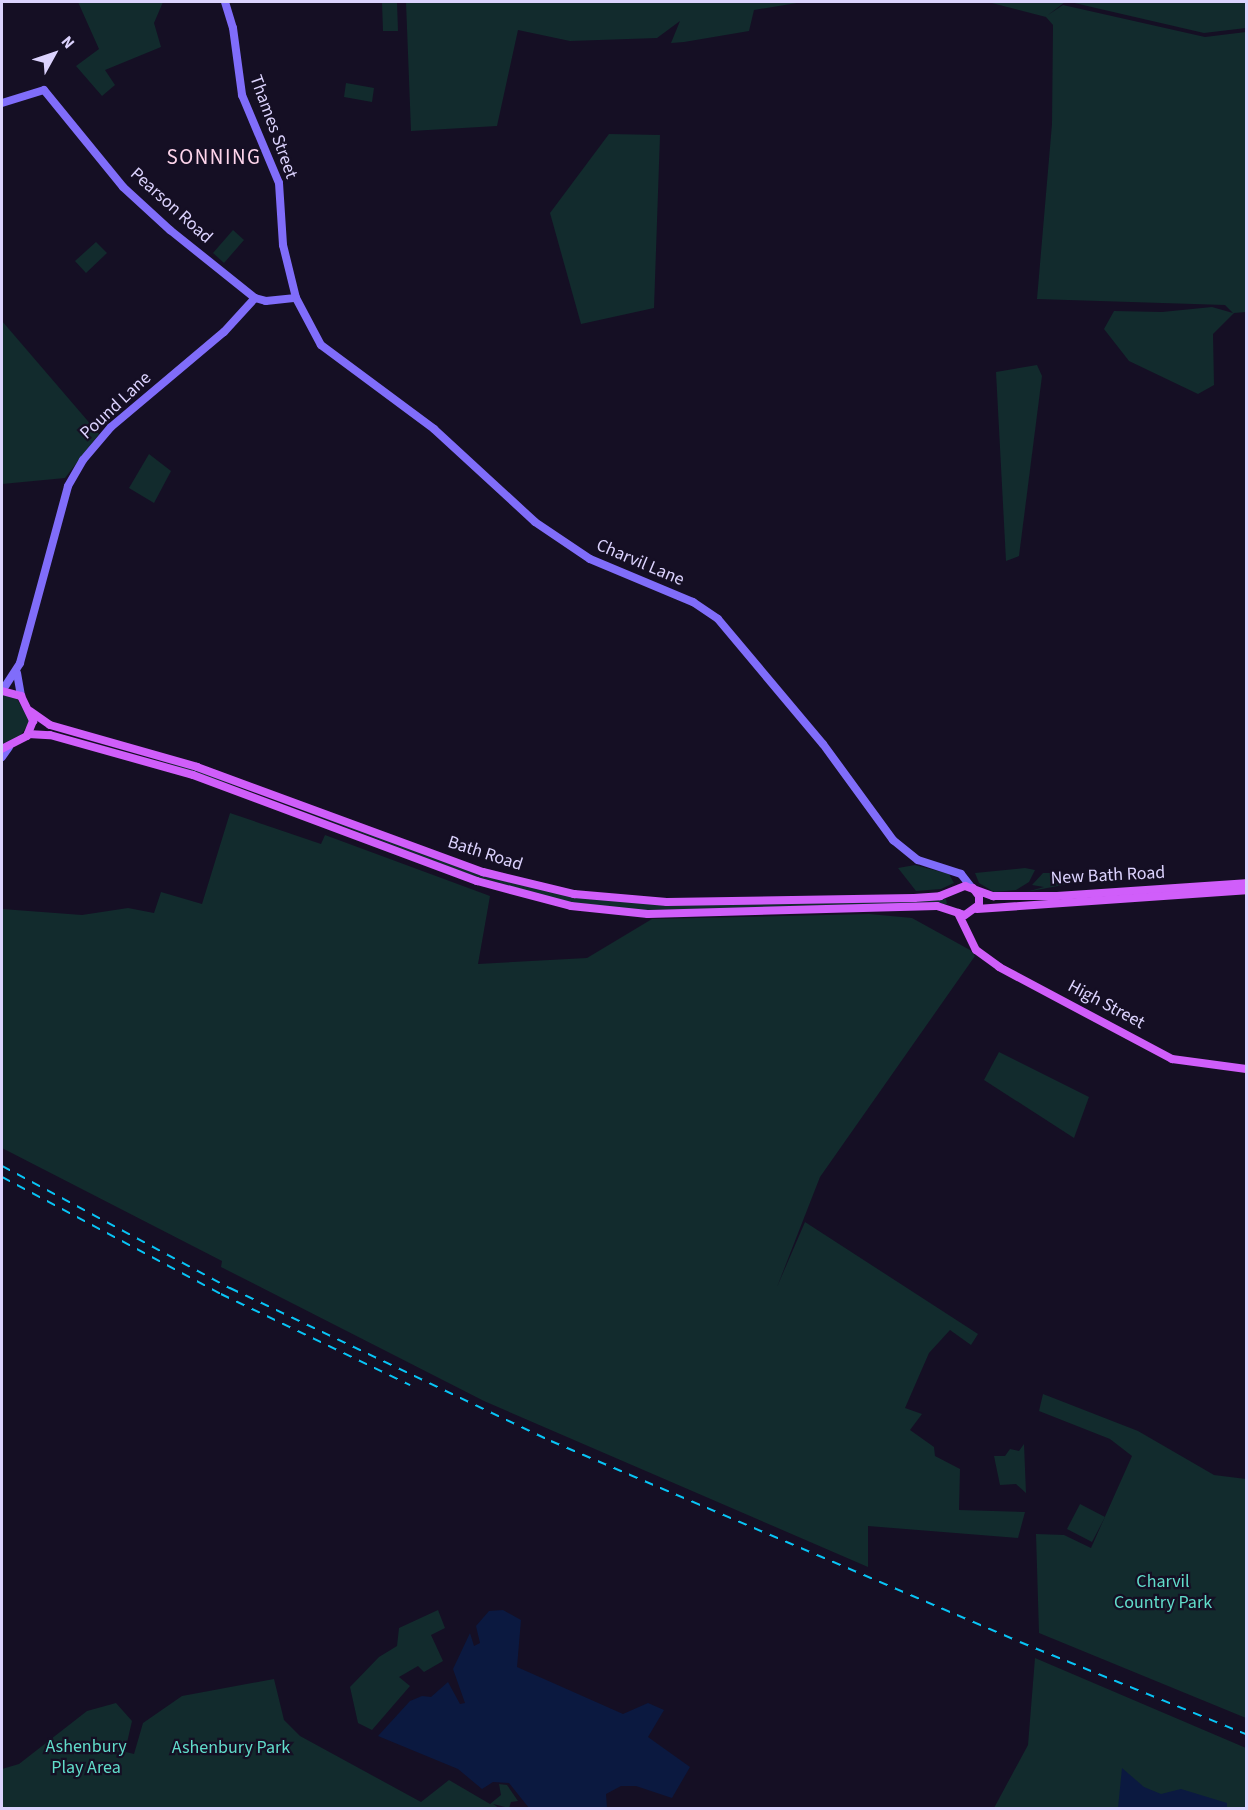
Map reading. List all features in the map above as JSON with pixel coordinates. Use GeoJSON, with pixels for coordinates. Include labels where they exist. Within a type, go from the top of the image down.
{"type":"FeatureCollection","features":[{"type":"Feature","properties":{"kind":"main road","name":"Thames Street"},"geometry":{"type":"LineString","coordinates":[[225,2],[233,28],[242,95],[279,183],[283,245],[296,298]]}},
{"type":"Feature","properties":{"kind":"main road","name":"Pearson Road"},"geometry":{"type":"LineString","coordinates":[[2,103],[37,90],[50,94],[123,188],[255,298]]}},
{"type":"Feature","properties":{"kind":"main road"},"geometry":{"type":"LineString","coordinates":[[255,298],[266,301],[296,298]]}},
{"type":"Feature","properties":{"kind":"main road","name":"Pound Lane"},"geometry":{"type":"LineString","coordinates":[[2,691],[17,671],[68,486],[83,460],[111,427],[224,332],[255,298]]}},
{"type":"Feature","properties":{"kind":"main road","name":"Charvil Lane"},"geometry":{"type":"LineString","coordinates":[[296,298],[321,345],[434,429],[535,522],[590,559],[693,602],[718,619],[823,744],[893,840],[918,860],[953,871],[971,888]]}},
{"type":"Feature","properties":{"kind":"main road","name":"Pound Lane"},"geometry":{"type":"LineString","coordinates":[[17,671],[21,696]]}},
{"type":"Feature","properties":{"kind":"main road"},"geometry":{"type":"LineString","coordinates":[[2,691],[21,696],[30,711],[33,724],[28,734],[5,748],[2,756]]}},
{"type":"Feature","properties":{"kind":"main road","name":"Bath Road"},"geometry":{"type":"LineString","coordinates":[[30,711],[50,725],[129,745],[276,794],[483,872],[558,892],[667,902],[930,897],[971,888]]}},
{"type":"Feature","properties":{"kind":"main road","name":"Bath Road"},"geometry":{"type":"LineString","coordinates":[[28,734],[46,734],[127,755],[249,793],[503,890],[571,906],[648,914],[937,906],[957,912],[975,911]]}},
{"type":"Feature","properties":{"kind":"main road"},"geometry":{"type":"LineString","coordinates":[[127,755],[129,745]]}},
{"type":"Feature","properties":{"kind":"main road"},"geometry":{"type":"LineString","coordinates":[[953,871],[956,890],[951,901],[957,912]]}},
{"type":"Feature","properties":{"kind":"main road","name":"New Bath Road"},"geometry":{"type":"LineString","coordinates":[[971,888],[993,896],[1065,896],[1246,883]]}},
{"type":"Feature","properties":{"kind":"main road"},"geometry":{"type":"LineString","coordinates":[[969,933],[979,898],[971,888]]}},
{"type":"Feature","properties":{"kind":"main road","name":"New Bath Road"},"geometry":{"type":"LineString","coordinates":[[975,911],[1246,890]]}},
{"type":"Feature","properties":{"kind":"main road","name":"High Street"},"geometry":{"type":"LineString","coordinates":[[957,912],[976,950],[999,967],[1172,1059],[1246,1070]]}},
{"type":"Feature","properties":{"kind":"green space"},"geometry":{"type":"Polygon","coordinates":[[[78,2],[163,2],[154,23],[161,47],[105,70],[115,85],[102,96],[76,66],[99,49],[78,2]]]}},
{"type":"Feature","properties":{"kind":"green space"},"geometry":{"type":"Polygon","coordinates":[[[382,2],[397,2],[398,31],[383,31],[382,2]]]}},
{"type":"Feature","properties":{"kind":"green space"},"geometry":{"type":"Polygon","coordinates":[[[406,2],[803,2],[754,10],[749,31],[684,42],[671,43],[680,21],[657,38],[570,41],[518,30],[497,126],[411,131],[406,2]]]}},
{"type":"Feature","properties":{"kind":"green space"},"geometry":{"type":"Polygon","coordinates":[[[988,2],[1065,2],[1048,15],[1063,5],[1205,37],[1246,32],[1246,312],[1234,313],[1213,334],[1214,385],[1198,394],[1129,361],[1104,329],[1114,311],[1162,312],[1212,307],[1233,313],[1225,305],[1037,299],[1052,124],[1053,25],[1046,17],[988,2]]]}},
{"type":"Feature","properties":{"kind":"green space"},"geometry":{"type":"Polygon","coordinates":[[[1070,2],[1246,2],[1246,28],[1204,33],[1070,2]]]}},
{"type":"Feature","properties":{"kind":"green space"},"geometry":{"type":"Polygon","coordinates":[[[346,83],[374,88],[372,102],[344,97],[346,83]]]}},
{"type":"Feature","properties":{"kind":"green space"},"geometry":{"type":"Polygon","coordinates":[[[609,134],[660,135],[654,308],[581,324],[550,213],[609,134]]]}},
{"type":"Feature","properties":{"kind":"green space"},"geometry":{"type":"Polygon","coordinates":[[[233,230],[244,240],[224,263],[213,253],[233,230]]]}},
{"type":"Feature","properties":{"kind":"green space"},"geometry":{"type":"Polygon","coordinates":[[[96,242],[107,253],[86,273],[75,261],[96,242]]]}},
{"type":"Feature","properties":{"kind":"green space"},"geometry":{"type":"Polygon","coordinates":[[[2,321],[99,434],[65,478],[2,484],[2,321]]]}},
{"type":"Feature","properties":{"kind":"green space"},"geometry":{"type":"Polygon","coordinates":[[[1037,365],[1042,376],[1019,556],[1006,561],[996,372],[1037,365]]]}},
{"type":"Feature","properties":{"kind":"green space"},"geometry":{"type":"Polygon","coordinates":[[[149,454],[171,471],[154,503],[129,488],[149,454]]]}},
{"type":"Feature","properties":{"kind":"green space"},"geometry":{"type":"Polygon","coordinates":[[[2,695],[16,697],[30,722],[20,736],[2,744],[2,695]]]}},
{"type":"Feature","properties":{"kind":"green space"},"geometry":{"type":"Polygon","coordinates":[[[131,751],[206,773],[496,879],[567,895],[666,905],[946,899],[947,904],[638,910],[565,902],[468,874],[260,794],[131,751]]]}},
{"type":"Feature","properties":{"kind":"green space"},"geometry":{"type":"Polygon","coordinates":[[[230,813],[321,844],[325,835],[490,896],[478,964],[587,958],[652,919],[869,914],[912,918],[970,950],[975,956],[820,1177],[777,1287],[805,1222],[978,1334],[971,1345],[950,1330],[929,1353],[905,1408],[922,1414],[910,1430],[934,1447],[935,1456],[960,1469],[959,1510],[1025,1512],[1018,1538],[868,1526],[868,1567],[484,1401],[221,1267],[222,1261],[2,1148],[2,909],[82,915],[128,908],[154,913],[161,892],[202,904],[230,813]]]}},
{"type":"Feature","properties":{"kind":"green space"},"geometry":{"type":"Polygon","coordinates":[[[915,865],[949,874],[954,883],[941,889],[916,891],[898,868],[915,865]]]}},
{"type":"Feature","properties":{"kind":"green space"},"geometry":{"type":"Polygon","coordinates":[[[1025,868],[1035,870],[1029,882],[1016,890],[994,892],[979,883],[975,873],[1025,868]]]}},
{"type":"Feature","properties":{"kind":"green space"},"geometry":{"type":"Polygon","coordinates":[[[1043,873],[1064,873],[1076,877],[1074,883],[1026,892],[1044,887],[1032,885],[1043,873]]]}},
{"type":"Feature","properties":{"kind":"green space"},"geometry":{"type":"Polygon","coordinates":[[[999,1052],[1089,1097],[1074,1138],[984,1080],[999,1052]]]}},
{"type":"Feature","properties":{"kind":"green space","name":"Charvil Country Park"},"geometry":{"type":"Polygon","coordinates":[[[1043,1394],[1138,1431],[1214,1475],[1246,1479],[1246,1718],[1039,1633],[1036,1534],[1064,1535],[1091,1548],[1132,1456],[1110,1439],[1039,1411],[1043,1394]]]}},
{"type":"Feature","properties":{"kind":"green space"},"geometry":{"type":"Polygon","coordinates":[[[1024,1444],[1026,1493],[1016,1484],[1000,1485],[994,1456],[1005,1456],[1010,1449],[1019,1451],[1024,1444]]]}},
{"type":"Feature","properties":{"kind":"green space"},"geometry":{"type":"Polygon","coordinates":[[[1080,1504],[1105,1517],[1092,1542],[1067,1529],[1080,1504]]]}},
{"type":"Feature","properties":{"kind":"green space"},"geometry":{"type":"Polygon","coordinates":[[[438,1610],[445,1628],[431,1635],[443,1661],[424,1672],[418,1666],[399,1677],[410,1686],[372,1730],[358,1723],[350,1687],[379,1657],[397,1646],[399,1628],[438,1610]]]}},
{"type":"Feature","properties":{"kind":"green space"},"geometry":{"type":"Polygon","coordinates":[[[1035,1658],[1246,1748],[1246,1808],[994,1808],[1028,1745],[1035,1658]]]}},
{"type":"Feature","properties":{"kind":"green space","name":"Ashenbury Park"},"geometry":{"type":"Polygon","coordinates":[[[274,1679],[284,1720],[300,1736],[421,1802],[449,1780],[490,1804],[501,1795],[499,1784],[507,1785],[518,1801],[511,1802],[509,1808],[493,1804],[499,1808],[2,1808],[2,1769],[19,1764],[87,1711],[116,1703],[132,1721],[126,1752],[134,1754],[143,1723],[182,1696],[274,1679]]]}},
{"type":"Feature","properties":{"kind":"water"},"geometry":{"type":"Polygon","coordinates":[[[503,1610],[521,1620],[517,1667],[623,1714],[648,1703],[664,1710],[648,1737],[690,1767],[672,1798],[636,1786],[621,1786],[606,1794],[607,1808],[529,1808],[509,1783],[493,1782],[482,1789],[458,1769],[378,1736],[410,1701],[422,1696],[431,1697],[448,1682],[460,1704],[465,1703],[453,1669],[470,1633],[474,1646],[480,1643],[476,1626],[489,1611],[503,1610]]]}},
{"type":"Feature","properties":{"kind":"water"},"geometry":{"type":"Polygon","coordinates":[[[1122,1768],[1144,1787],[1161,1794],[1181,1789],[1227,1803],[1227,1808],[1118,1808],[1122,1768]]]}},
{"type":"Feature","properties":{"kind":"railway"},"geometry":{"type":"LineString","coordinates":[[2,1166],[230,1288],[551,1441],[1020,1642],[1246,1734]]}},
{"type":"Feature","properties":{"kind":"railway"},"geometry":{"type":"LineString","coordinates":[[2,1177],[221,1294],[410,1385]]}},
{"type":"Feature","properties":{"kind":"district","name":"SONNING"},"geometry":{"type":"Point","coordinates":[214,157]}},
{"type":"Feature","properties":{"kind":"park label","name":"Ashenbury Play Area"},"geometry":{"type":"Point","coordinates":[86,1758]}}]}
